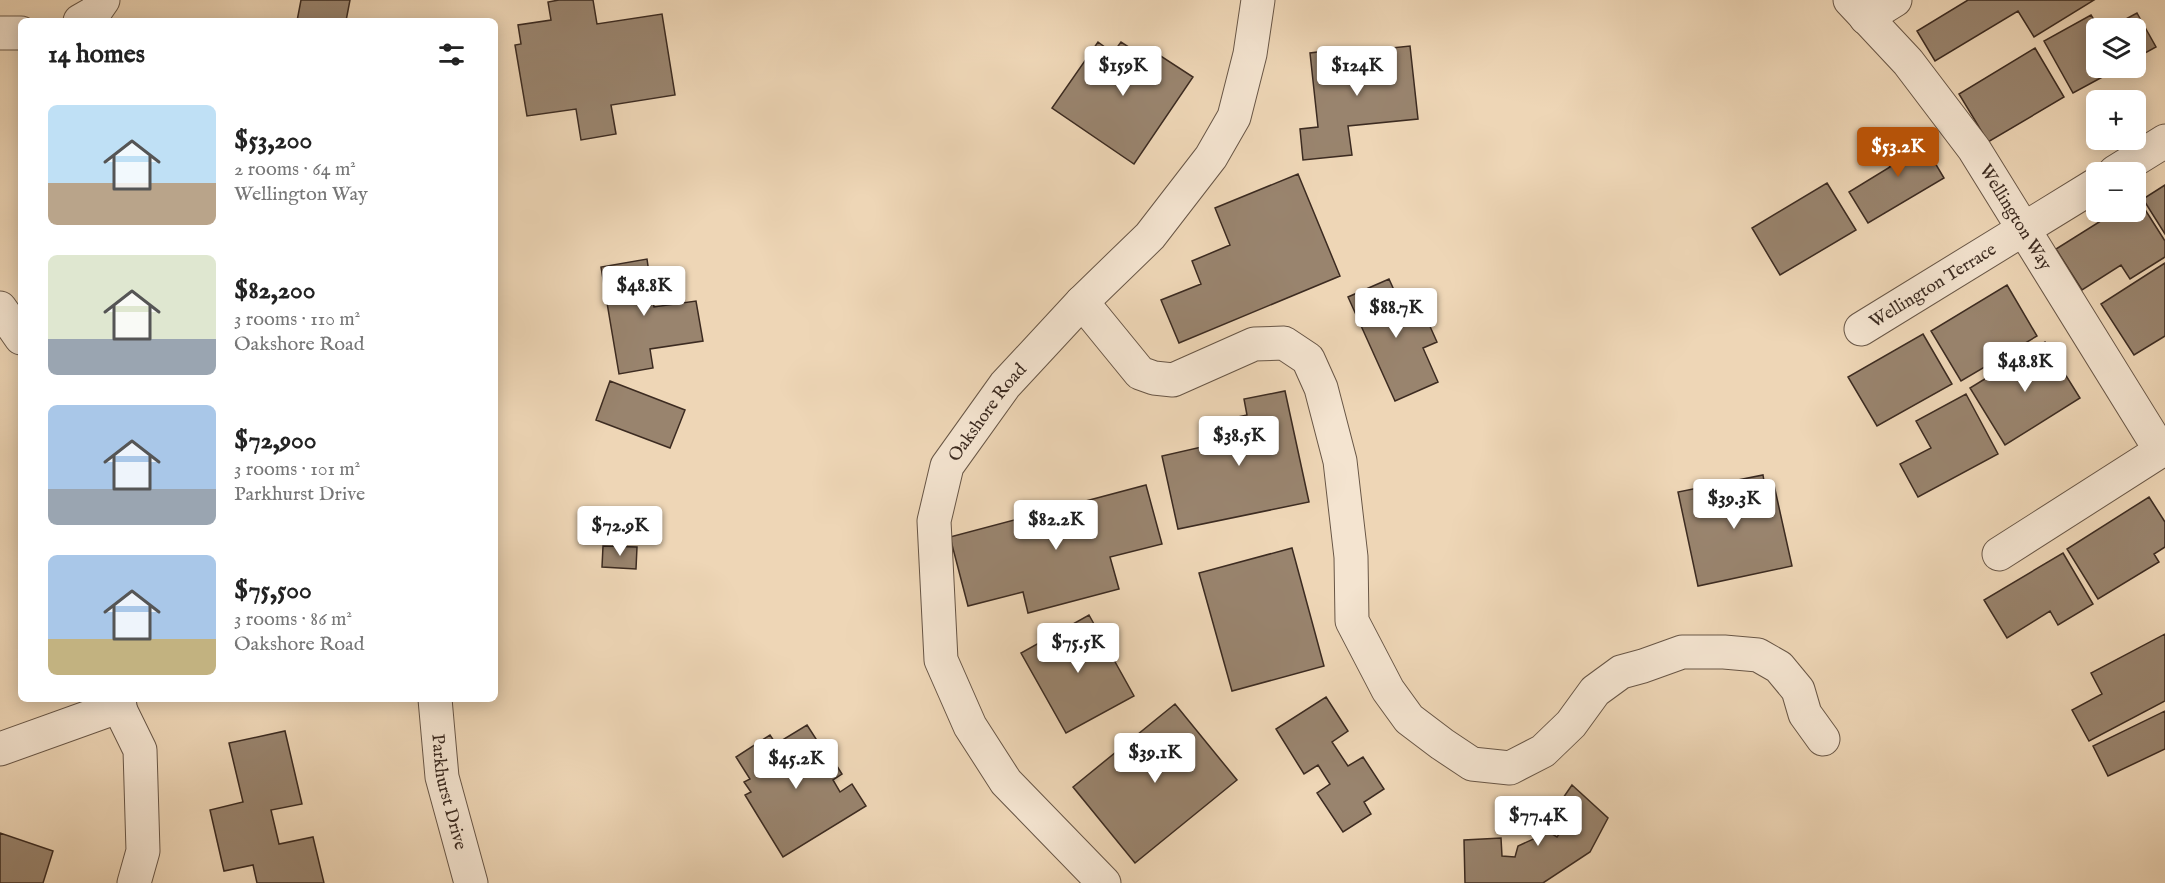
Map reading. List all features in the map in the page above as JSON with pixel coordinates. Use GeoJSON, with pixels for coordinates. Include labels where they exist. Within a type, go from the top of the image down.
{"type":"FeatureCollection","features":[{"type":"Feature","properties":{"kind":"street"},"geometry":{"type":"LineString","coordinates":[[85,18],[94,13],[103,0]]}},
{"type":"Feature","properties":{"kind":"street","name":"Oakshore Road"},"geometry":{"type":"LineString","coordinates":[[1104,883],[1006,782],[970,726],[942,660],[934,521],[947,466],[1005,386],[1082,302],[1150,236],[1216,147],[1234,117],[1250,54],[1258,0]]}},
{"type":"Feature","properties":{"kind":"street"},"geometry":{"type":"LineString","coordinates":[[1858,9],[1895,0]]}},
{"type":"Feature","properties":{"kind":"street","name":"Wellington Way"},"geometry":{"type":"LineString","coordinates":[[1858,9],[1908,62],[1974,149],[2163,450]]}},
{"type":"Feature","properties":{"kind":"street"},"geometry":{"type":"LineString","coordinates":[[0,33],[18,33]]}},
{"type":"Feature","properties":{"kind":"street"},"geometry":{"type":"LineString","coordinates":[[2131,162],[2165,141]]}},
{"type":"Feature","properties":{"kind":"street","name":"Wellington Terrace"},"geometry":{"type":"LineString","coordinates":[[1861,329],[2086,191]]}},
{"type":"Feature","properties":{"kind":"street"},"geometry":{"type":"LineString","coordinates":[[1082,302],[1140,373],[1154,378],[1173,380],[1254,344],[1284,343],[1308,359],[1321,388],[1340,460],[1351,557],[1352,621],[1388,690],[1409,719],[1472,764],[1510,768],[1543,751],[1571,724],[1595,691],[1621,672],[1682,652],[1758,655],[1779,667],[1798,690],[1805,714],[1823,739]]}},
{"type":"Feature","properties":{"kind":"street"},"geometry":{"type":"LineString","coordinates":[[0,308],[18,334]]}},
{"type":"Feature","properties":{"kind":"street"},"geometry":{"type":"LineString","coordinates":[[1999,554],[2163,450]]}},
{"type":"Feature","properties":{"kind":"street","name":"Parkhurst Drive"},"geometry":{"type":"LineString","coordinates":[[435,702],[442,777],[471,883]]}},
{"type":"Feature","properties":{"kind":"street"},"geometry":{"type":"LineString","coordinates":[[0,749],[118,703],[140,750],[143,850],[134,883]]}},
{"type":"Feature","properties":{"kind":"building"},"geometry":{"type":"Polygon","coordinates":[[[301,0],[350,0],[347,18],[298,18],[301,0]]]}},
{"type":"Feature","properties":{"kind":"building"},"geometry":{"type":"Polygon","coordinates":[[[593,0],[597,24],[662,14],[675,95],[611,105],[616,134],[581,140],[576,109],[527,116],[515,45],[521,44],[518,25],[551,20],[548,2],[593,0]]]}},
{"type":"Feature","properties":{"kind":"building"},"geometry":{"type":"Polygon","coordinates":[[[1968,0],[2094,0],[2034,37],[2018,11],[1935,61],[1917,31],[1968,0]]]}},
{"type":"Feature","properties":{"kind":"building"},"geometry":{"type":"Polygon","coordinates":[[[2137,13],[2140,18],[2128,18],[2137,13]]]}},
{"type":"Feature","properties":{"kind":"building"},"geometry":{"type":"Polygon","coordinates":[[[2091,15],[2093,18],[2086,18],[2086,78],[2101,78],[2073,93],[2044,41],[2091,15]]]}},
{"type":"Feature","properties":{"kind":"building"},"geometry":{"type":"Polygon","coordinates":[[[2146,29],[2156,47],[2146,52],[2146,29]]]}},
{"type":"Feature","properties":{"kind":"building"},"geometry":{"type":"Polygon","coordinates":[[[1098,42],[1113,53],[1121,42],[1144,57],[1150,49],[1193,77],[1134,164],[1052,108],[1098,42]]]}},
{"type":"Feature","properties":{"kind":"building"},"geometry":{"type":"Polygon","coordinates":[[[1410,46],[1418,119],[1348,126],[1352,155],[1303,160],[1300,129],[1318,127],[1310,53],[1350,48],[1352,64],[1365,62],[1364,51],[1410,46]]]}},
{"type":"Feature","properties":{"kind":"building"},"geometry":{"type":"Polygon","coordinates":[[[2035,48],[2064,97],[1988,142],[1959,94],[2035,48]]]}},
{"type":"Feature","properties":{"kind":"building"},"geometry":{"type":"Polygon","coordinates":[[[1916,131],[1944,178],[1868,223],[1849,192],[1890,167],[1881,152],[1916,131]]]}},
{"type":"Feature","properties":{"kind":"building"},"geometry":{"type":"Polygon","coordinates":[[[1298,174],[1340,276],[1179,343],[1161,300],[1201,284],[1192,261],[1230,245],[1215,208],[1298,174]]]}},
{"type":"Feature","properties":{"kind":"building"},"geometry":{"type":"Polygon","coordinates":[[[1827,183],[1856,230],[1780,275],[1752,228],[1827,183]]]}},
{"type":"Feature","properties":{"kind":"building"},"geometry":{"type":"Polygon","coordinates":[[[2165,185],[2165,234],[2146,204],[2146,197],[2165,185]]]}},
{"type":"Feature","properties":{"kind":"building"},"geometry":{"type":"Polygon","coordinates":[[[2146,211],[2165,241],[2165,257],[2130,279],[2121,265],[2082,290],[2056,249],[2099,222],[2146,222],[2146,211]]]}},
{"type":"Feature","properties":{"kind":"building"},"geometry":{"type":"Polygon","coordinates":[[[647,259],[654,307],[696,301],[703,341],[650,349],[653,368],[619,374],[601,267],[647,259]]]}},
{"type":"Feature","properties":{"kind":"building"},"geometry":{"type":"Polygon","coordinates":[[[2165,263],[2165,336],[2134,355],[2101,304],[2165,263]]]}},
{"type":"Feature","properties":{"kind":"building"},"geometry":{"type":"Polygon","coordinates":[[[1389,279],[1404,312],[1420,304],[1437,342],[1423,348],[1438,382],[1395,401],[1348,297],[1389,279]]]}},
{"type":"Feature","properties":{"kind":"building"},"geometry":{"type":"Polygon","coordinates":[[[2007,285],[2037,336],[1961,381],[1931,331],[2007,285]]]}},
{"type":"Feature","properties":{"kind":"building"},"geometry":{"type":"Polygon","coordinates":[[[1923,334],[1952,384],[1877,426],[1848,377],[1923,334]]]}},
{"type":"Feature","properties":{"kind":"building"},"geometry":{"type":"Polygon","coordinates":[[[2045,342],[2080,398],[2005,445],[1970,388],[2045,342]]]}},
{"type":"Feature","properties":{"kind":"building"},"geometry":{"type":"Polygon","coordinates":[[[610,381],[685,410],[670,448],[596,420],[610,381]]]}},
{"type":"Feature","properties":{"kind":"building"},"geometry":{"type":"Polygon","coordinates":[[[1285,391],[1309,502],[1178,529],[1162,456],[1215,444],[1210,423],[1247,415],[1244,399],[1285,391]]]}},
{"type":"Feature","properties":{"kind":"building"},"geometry":{"type":"Polygon","coordinates":[[[1966,394],[1998,454],[1918,497],[1900,464],[1931,448],[1916,421],[1966,394]]]}},
{"type":"Feature","properties":{"kind":"building"},"geometry":{"type":"Polygon","coordinates":[[[1763,475],[1765,487],[1774,485],[1792,566],[1698,586],[1678,492],[1763,475]]]}},
{"type":"Feature","properties":{"kind":"building"},"geometry":{"type":"Polygon","coordinates":[[[1146,485],[1162,544],[1110,557],[1119,589],[1028,613],[1023,592],[968,606],[950,537],[1146,485]]]}},
{"type":"Feature","properties":{"kind":"building"},"geometry":{"type":"Polygon","coordinates":[[[2149,497],[2165,522],[2165,547],[2154,554],[2159,562],[2098,599],[2067,549],[2149,497]]]}},
{"type":"Feature","properties":{"kind":"building"},"geometry":{"type":"Polygon","coordinates":[[[603,546],[637,547],[636,569],[602,567],[603,546]]]}},
{"type":"Feature","properties":{"kind":"building"},"geometry":{"type":"Polygon","coordinates":[[[1292,548],[1324,666],[1232,691],[1199,573],[1292,548]]]}},
{"type":"Feature","properties":{"kind":"building"},"geometry":{"type":"Polygon","coordinates":[[[2063,553],[2093,604],[2058,625],[2050,611],[2007,638],[1984,600],[2063,553]]]}},
{"type":"Feature","properties":{"kind":"building"},"geometry":{"type":"Polygon","coordinates":[[[1089,615],[1134,696],[1066,733],[1021,653],[1089,615]]]}},
{"type":"Feature","properties":{"kind":"building"},"geometry":{"type":"Polygon","coordinates":[[[2165,634],[2165,701],[2089,741],[2072,710],[2102,694],[2091,673],[2165,634]]]}},
{"type":"Feature","properties":{"kind":"building"},"geometry":{"type":"Polygon","coordinates":[[[1326,697],[1348,731],[1332,742],[1348,766],[1363,757],[1384,789],[1364,802],[1371,814],[1343,832],[1317,793],[1330,784],[1318,765],[1304,774],[1276,729],[1326,697]]]}},
{"type":"Feature","properties":{"kind":"building"},"geometry":{"type":"Polygon","coordinates":[[[1175,704],[1237,780],[1135,863],[1073,787],[1175,704]]]}},
{"type":"Feature","properties":{"kind":"building"},"geometry":{"type":"Polygon","coordinates":[[[2165,711],[2165,749],[2108,776],[2093,746],[2165,711]]]}},
{"type":"Feature","properties":{"kind":"building"},"geometry":{"type":"Polygon","coordinates":[[[807,725],[818,742],[812,746],[821,760],[830,755],[842,774],[833,780],[840,792],[852,784],[866,806],[783,857],[745,795],[751,792],[744,782],[750,779],[736,757],[770,735],[776,744],[807,725]]]}},
{"type":"Feature","properties":{"kind":"building"},"geometry":{"type":"Polygon","coordinates":[[[285,731],[302,804],[271,810],[279,844],[313,837],[324,883],[257,883],[253,865],[224,871],[210,810],[243,802],[229,743],[285,731]]]}},
{"type":"Feature","properties":{"kind":"building"},"geometry":{"type":"Polygon","coordinates":[[[1572,785],[1608,818],[1590,852],[1543,883],[1465,883],[1464,840],[1501,838],[1502,856],[1515,857],[1518,846],[1549,832],[1557,837],[1566,825],[1552,814],[1572,785]]]}},
{"type":"Feature","properties":{"kind":"building"},"geometry":{"type":"Polygon","coordinates":[[[0,833],[53,851],[43,883],[0,883],[0,833]]]}}]}
